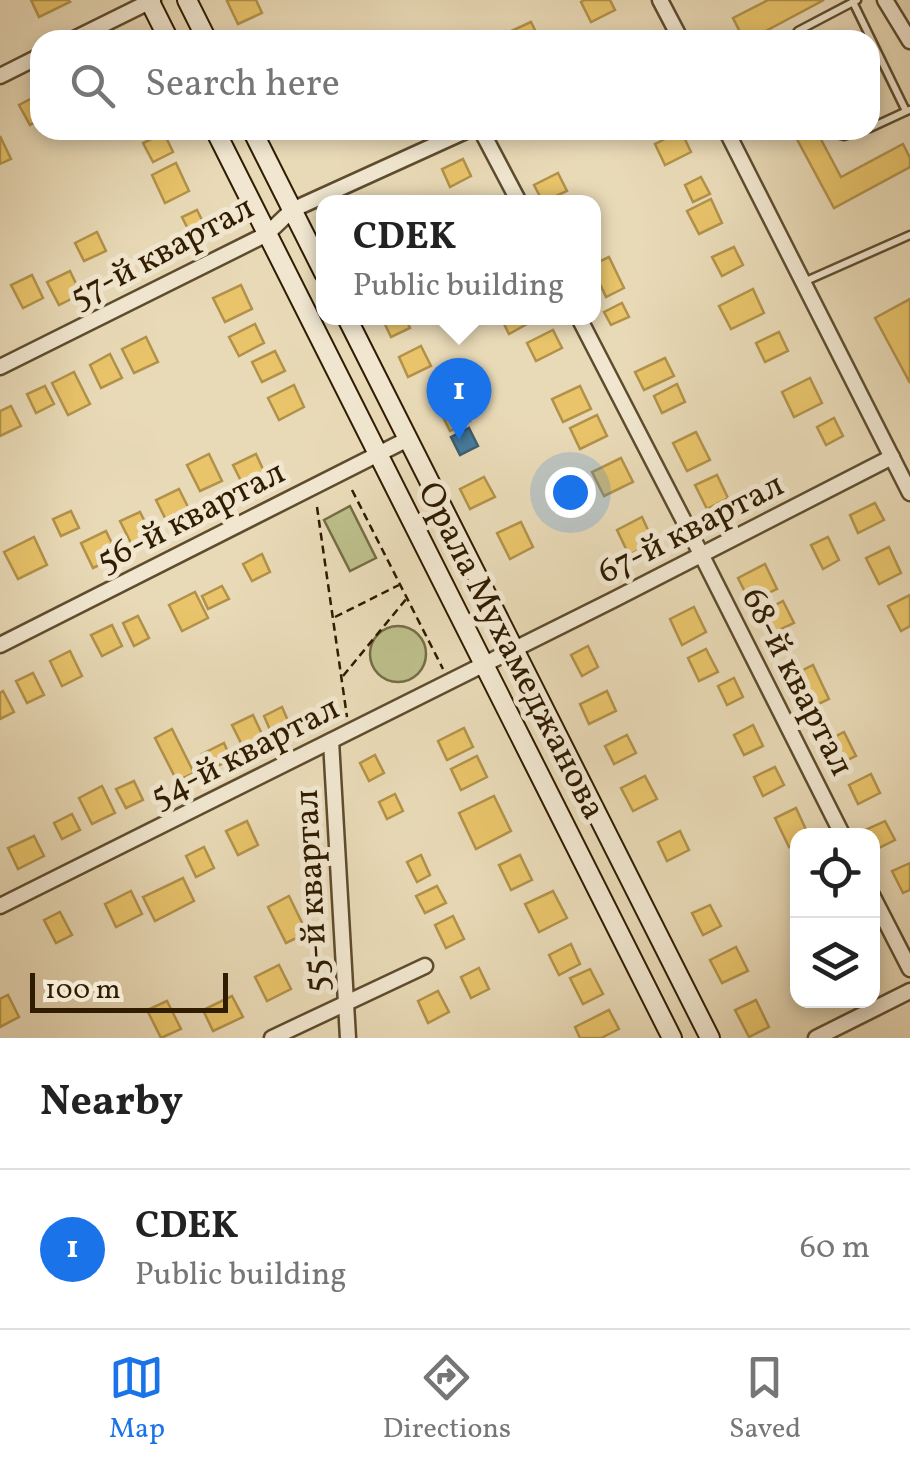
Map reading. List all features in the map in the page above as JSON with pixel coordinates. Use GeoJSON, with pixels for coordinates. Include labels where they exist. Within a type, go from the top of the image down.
{"type":"FeatureCollection","features":[{"type":"Feature","properties":{"kind":"street"},"geometry":{"type":"LineString","coordinates":[[92,30],[151,0],[165,30]]}},
{"type":"Feature","properties":{"kind":"street"},"geometry":{"type":"LineString","coordinates":[[187,0],[202,30]]}},
{"type":"Feature","properties":{"kind":"street"},"geometry":{"type":"LineString","coordinates":[[660,0],[675,30]]}},
{"type":"Feature","properties":{"kind":"street"},"geometry":{"type":"LineString","coordinates":[[885,0],[910,40]]}},
{"type":"Feature","properties":{"kind":"street"},"geometry":{"type":"LineString","coordinates":[[0,76],[30,61]]}},
{"type":"Feature","properties":{"kind":"street","name":"Орала Мухамеджанова"},"geometry":{"type":"LineString","coordinates":[[220,140],[672,1038]]}},
{"type":"Feature","properties":{"kind":"street"},"geometry":{"type":"LineString","coordinates":[[257,140],[316,257]]}},
{"type":"Feature","properties":{"kind":"street","name":"57-й квартал"},"geometry":{"type":"LineString","coordinates":[[325,195],[446,140]]}},
{"type":"Feature","properties":{"kind":"street"},"geometry":{"type":"LineString","coordinates":[[486,140],[515,195]]}},
{"type":"Feature","properties":{"kind":"street"},"geometry":{"type":"LineString","coordinates":[[731,140],[910,493]]}},
{"type":"Feature","properties":{"kind":"street","name":"57-й квартал"},"geometry":{"type":"LineString","coordinates":[[0,367],[267,234],[292,210],[316,199]]}},
{"type":"Feature","properties":{"kind":"street","name":"Орала Мухамеджанова"},"geometry":{"type":"LineString","coordinates":[[350,325],[710,1038]]}},
{"type":"Feature","properties":{"kind":"street","name":"68-й квартал"},"geometry":{"type":"LineString","coordinates":[[582,325],[839,828]]}},
{"type":"Feature","properties":{"kind":"street","name":"56-й квартал"},"geometry":{"type":"LineString","coordinates":[[0,645],[408,439]]}},
{"type":"Feature","properties":{"kind":"street","name":"67-й квартал"},"geometry":{"type":"LineString","coordinates":[[514,649],[892,457]]}},
{"type":"Feature","properties":{"kind":"street","name":"54-й квартал"},"geometry":{"type":"LineString","coordinates":[[0,906],[514,649]]}},
{"type":"Feature","properties":{"kind":"street","name":"55-й квартал"},"geometry":{"type":"LineString","coordinates":[[331,741],[348,1038]]}},
{"type":"Feature","properties":{"kind":"street"},"geometry":{"type":"LineString","coordinates":[[880,910],[910,969]]}},
{"type":"Feature","properties":{"kind":"street"},"geometry":{"type":"LineString","coordinates":[[272,1038],[424,966]]}},
{"type":"Feature","properties":{"kind":"street"},"geometry":{"type":"LineString","coordinates":[[816,1038],[910,991]]}},
{"type":"Feature","properties":{"kind":"lane"},"geometry":{"type":"LineString","coordinates":[[800,30],[855,1],[869,30]]}},
{"type":"Feature","properties":{"kind":"lane"},"geometry":{"type":"LineString","coordinates":[[880,52],[908,110],[880,123]]}},
{"type":"Feature","properties":{"kind":"lane"},"geometry":{"type":"LineString","coordinates":[[803,282],[910,235]]}},
{"type":"Feature","properties":{"kind":"path"},"geometry":{"type":"LineString","coordinates":[[352,490],[444,670]]}},
{"type":"Feature","properties":{"kind":"path"},"geometry":{"type":"LineString","coordinates":[[318,508],[348,718]]}},
{"type":"Feature","properties":{"kind":"path"},"geometry":{"type":"LineString","coordinates":[[333,618],[400,585]]}},
{"type":"Feature","properties":{"kind":"path"},"geometry":{"type":"LineString","coordinates":[[342,677],[407,598]]}},
{"type":"Feature","properties":{"kind":"green space"},"geometry":{"type":"Polygon","coordinates":[[[350,506],[376,558],[350,571],[324,520],[350,506]]]}},
{"type":"Feature","properties":{"kind":"green space"},"geometry":{"type":"Polygon","coordinates":[[[398,626],[418,634],[426,654],[418,674],[398,682],[378,674],[370,654],[378,634],[398,626]]]}},
{"type":"Feature","properties":{"kind":"building: Homes"},"geometry":{"type":"Polygon","coordinates":[[[31,0],[68,0],[70,2],[39,17],[31,0]]]}},
{"type":"Feature","properties":{"kind":"building: Homes"},"geometry":{"type":"Polygon","coordinates":[[[229,0],[256,0],[262,13],[238,24],[229,0]]]}},
{"type":"Feature","properties":{"kind":"building: Homes"},"geometry":{"type":"Polygon","coordinates":[[[610,0],[615,10],[591,22],[581,2],[610,0]]]}},
{"type":"Feature","properties":{"kind":"building: Homes"},"geometry":{"type":"Polygon","coordinates":[[[768,0],[824,0],[768,30],[739,30],[733,18],[768,0]]]}},
{"type":"Feature","properties":{"kind":"building: Homes"},"geometry":{"type":"Polygon","coordinates":[[[531,22],[535,30],[513,30],[531,22]]]}},
{"type":"Feature","properties":{"kind":"building: Homes"},"geometry":{"type":"Polygon","coordinates":[[[30,99],[30,125],[19,105],[30,99]]]}},
{"type":"Feature","properties":{"kind":"building: Homes"},"geometry":{"type":"Polygon","coordinates":[[[0,136],[11,159],[0,164],[0,136]]]}},
{"type":"Feature","properties":{"kind":"building: Homes"},"geometry":{"type":"Polygon","coordinates":[[[167,140],[173,152],[153,162],[143,143],[167,140]]]}},
{"type":"Feature","properties":{"kind":"building: Homes"},"geometry":{"type":"Polygon","coordinates":[[[685,140],[691,152],[665,165],[655,144],[685,140]]]}},
{"type":"Feature","properties":{"kind":"building: Homes"},"geometry":{"type":"Polygon","coordinates":[[[797,140],[821,140],[841,177],[903,144],[910,167],[834,208],[797,140]]]}},
{"type":"Feature","properties":{"kind":"building: Homes"},"geometry":{"type":"Polygon","coordinates":[[[463,159],[471,176],[450,187],[442,169],[463,159]]]}},
{"type":"Feature","properties":{"kind":"building: Homes"},"geometry":{"type":"Polygon","coordinates":[[[176,163],[189,191],[165,203],[152,175],[176,163]]]}},
{"type":"Feature","properties":{"kind":"building: Homes"},"geometry":{"type":"Polygon","coordinates":[[[558,173],[567,191],[539,195],[534,185],[558,173]]]}},
{"type":"Feature","properties":{"kind":"building: Homes"},"geometry":{"type":"Polygon","coordinates":[[[701,177],[710,194],[693,202],[685,185],[701,177]]]}},
{"type":"Feature","properties":{"kind":"building: Homes"},"geometry":{"type":"Polygon","coordinates":[[[711,199],[722,223],[699,234],[687,211],[711,199]]]}},
{"type":"Feature","properties":{"kind":"building: Homes"},"geometry":{"type":"Polygon","coordinates":[[[197,210],[206,228],[191,235],[182,217],[197,210]]]}},
{"type":"Feature","properties":{"kind":"building: Homes"},"geometry":{"type":"Polygon","coordinates":[[[97,232],[106,251],[84,261],[75,243],[97,232]]]}},
{"type":"Feature","properties":{"kind":"building: Homes"},"geometry":{"type":"Polygon","coordinates":[[[734,247],[743,265],[722,276],[712,257],[734,247]]]}},
{"type":"Feature","properties":{"kind":"building: Homes"},"geometry":{"type":"Polygon","coordinates":[[[609,257],[624,288],[606,297],[601,286],[601,261],[609,257]]]}},
{"type":"Feature","properties":{"kind":"building: Homes"},"geometry":{"type":"Polygon","coordinates":[[[70,271],[81,294],[59,305],[47,282],[70,271]]]}},
{"type":"Feature","properties":{"kind":"building: Homes"},"geometry":{"type":"Polygon","coordinates":[[[32,275],[43,298],[23,308],[11,285],[32,275]]]}},
{"type":"Feature","properties":{"kind":"building: Homes"},"geometry":{"type":"Polygon","coordinates":[[[241,285],[252,309],[225,322],[213,298],[241,285]]]}},
{"type":"Feature","properties":{"kind":"building: Homes"},"geometry":{"type":"Polygon","coordinates":[[[753,289],[764,313],[731,329],[719,306],[753,289]]]}},
{"type":"Feature","properties":{"kind":"building: Homes"},"geometry":{"type":"Polygon","coordinates":[[[910,299],[910,383],[875,318],[910,299]]]}},
{"type":"Feature","properties":{"kind":"building: Homes"},"geometry":{"type":"Polygon","coordinates":[[[622,303],[629,317],[611,325],[604,312],[622,303]]]}},
{"type":"Feature","properties":{"kind":"building: Homes"},"geometry":{"type":"Polygon","coordinates":[[[255,324],[264,343],[239,356],[229,337],[255,324]]]}},
{"type":"Feature","properties":{"kind":"building: Homes"},"geometry":{"type":"Polygon","coordinates":[[[385,325],[408,325],[410,328],[391,337],[385,325]]]}},
{"type":"Feature","properties":{"kind":"building: Homes"},"geometry":{"type":"Polygon","coordinates":[[[504,325],[525,325],[509,334],[504,325]]]}},
{"type":"Feature","properties":{"kind":"building: Homes"},"geometry":{"type":"Polygon","coordinates":[[[553,330],[562,348],[536,361],[527,343],[553,330]]]}},
{"type":"Feature","properties":{"kind":"building: Homes"},"geometry":{"type":"Polygon","coordinates":[[[779,332],[788,351],[765,362],[756,343],[779,332]]]}},
{"type":"Feature","properties":{"kind":"building: Homes"},"geometry":{"type":"Polygon","coordinates":[[[146,337],[158,362],[134,373],[122,349],[146,337]]]}},
{"type":"Feature","properties":{"kind":"building: Homes"},"geometry":{"type":"Polygon","coordinates":[[[421,346],[431,366],[408,377],[399,357],[421,346]]]}},
{"type":"Feature","properties":{"kind":"building: Homes"},"geometry":{"type":"Polygon","coordinates":[[[275,351],[285,371],[262,382],[252,362],[275,351]]]}},
{"type":"Feature","properties":{"kind":"building: Homes"},"geometry":{"type":"Polygon","coordinates":[[[110,354],[122,378],[101,388],[90,365],[110,354]]]}},
{"type":"Feature","properties":{"kind":"building: Homes"},"geometry":{"type":"Polygon","coordinates":[[[665,358],[674,376],[644,390],[635,372],[665,358]]]}},
{"type":"Feature","properties":{"kind":"building: Homes"},"geometry":{"type":"Polygon","coordinates":[[[74,372],[90,404],[68,415],[52,383],[74,372]]]}},
{"type":"Feature","properties":{"kind":"building: Homes"},"geometry":{"type":"Polygon","coordinates":[[[810,378],[822,403],[794,417],[782,392],[810,378]]]}},
{"type":"Feature","properties":{"kind":"building: Homes"},"geometry":{"type":"Polygon","coordinates":[[[677,384],[685,402],[662,413],[654,396],[677,384]]]}},
{"type":"Feature","properties":{"kind":"building: Homes"},"geometry":{"type":"Polygon","coordinates":[[[294,385],[304,407],[279,420],[268,398],[294,385]]]}},
{"type":"Feature","properties":{"kind":"building: Homes"},"geometry":{"type":"Polygon","coordinates":[[[45,386],[54,404],[36,413],[27,394],[45,386]]]}},
{"type":"Feature","properties":{"kind":"building: Homes"},"geometry":{"type":"Polygon","coordinates":[[[580,386],[591,409],[563,422],[552,399],[580,386]]]}},
{"type":"Feature","properties":{"kind":"building: Homes"},"geometry":{"type":"Polygon","coordinates":[[[459,400],[470,421],[450,431],[439,409],[459,400]]]}},
{"type":"Feature","properties":{"kind":"building: Homes"},"geometry":{"type":"Polygon","coordinates":[[[11,406],[21,426],[0,436],[0,411],[11,406]]]}},
{"type":"Feature","properties":{"kind":"building: Homes"},"geometry":{"type":"Polygon","coordinates":[[[597,415],[607,436],[580,449],[570,428],[597,415]]]}},
{"type":"Feature","properties":{"kind":"building: Homes"},"geometry":{"type":"Polygon","coordinates":[[[834,418],[843,436],[826,445],[817,427],[834,418]]]}},
{"type":"Feature","properties":{"kind":"building: Homes"},"geometry":{"type":"Polygon","coordinates":[[[696,432],[710,460],[687,471],[673,443],[696,432]]]}},
{"type":"Feature","properties":{"kind":"building: Homes"},"geometry":{"type":"Polygon","coordinates":[[[209,454],[222,481],[200,491],[187,465],[209,454]]]}},
{"type":"Feature","properties":{"kind":"building: Homes"},"geometry":{"type":"Polygon","coordinates":[[[256,454],[267,478],[245,489],[233,465],[256,454]]]}},
{"type":"Feature","properties":{"kind":"building: Homes"},"geometry":{"type":"Polygon","coordinates":[[[621,458],[633,482],[604,496],[592,472],[621,458]]]}},
{"type":"Feature","properties":{"kind":"building: Homes"},"geometry":{"type":"Polygon","coordinates":[[[717,475],[728,498],[707,509],[695,485],[717,475]]]}},
{"type":"Feature","properties":{"kind":"building: Homes"},"geometry":{"type":"Polygon","coordinates":[[[484,477],[495,497],[470,509],[460,489],[484,477]]]}},
{"type":"Feature","properties":{"kind":"building: Homes"},"geometry":{"type":"Polygon","coordinates":[[[179,489],[190,511],[167,522],[156,500],[179,489]]]}},
{"type":"Feature","properties":{"kind":"building: Homes"},"geometry":{"type":"Polygon","coordinates":[[[875,503],[884,520],[858,533],[850,515],[875,503]]]}},
{"type":"Feature","properties":{"kind":"building: Homes"},"geometry":{"type":"Polygon","coordinates":[[[71,511],[79,528],[61,536],[53,519],[71,511]]]}},
{"type":"Feature","properties":{"kind":"building: Homes"},"geometry":{"type":"Polygon","coordinates":[[[140,512],[152,536],[132,545],[120,521],[140,512]]]}},
{"type":"Feature","properties":{"kind":"building: Homes"},"geometry":{"type":"Polygon","coordinates":[[[642,517],[654,543],[629,555],[617,530],[642,517]]]}},
{"type":"Feature","properties":{"kind":"building: Homes"},"geometry":{"type":"Polygon","coordinates":[[[521,522],[533,547],[510,559],[497,533],[521,522]]]}},
{"type":"Feature","properties":{"kind":"building: Homes"},"geometry":{"type":"Polygon","coordinates":[[[106,531],[118,556],[93,568],[81,543],[106,531]]]}},
{"type":"Feature","properties":{"kind":"building: Homes"},"geometry":{"type":"Polygon","coordinates":[[[34,537],[47,565],[18,579],[4,552],[34,537]]]}},
{"type":"Feature","properties":{"kind":"building: Homes"},"geometry":{"type":"Polygon","coordinates":[[[828,537],[839,560],[823,569],[811,545],[828,537]]]}},
{"type":"Feature","properties":{"kind":"building: Homes"},"geometry":{"type":"Polygon","coordinates":[[[889,547],[901,573],[879,584],[866,558],[889,547]]]}},
{"type":"Feature","properties":{"kind":"building: Homes"},"geometry":{"type":"Polygon","coordinates":[[[262,554],[270,572],[252,581],[243,564],[262,554]]]}},
{"type":"Feature","properties":{"kind":"building: Homes"},"geometry":{"type":"Polygon","coordinates":[[[765,564],[777,589],[750,602],[738,578],[765,564]]]}},
{"type":"Feature","properties":{"kind":"building: Homes"},"geometry":{"type":"Polygon","coordinates":[[[222,586],[229,599],[208,609],[202,596],[222,586]]]}},
{"type":"Feature","properties":{"kind":"building: Homes"},"geometry":{"type":"Polygon","coordinates":[[[195,592],[208,618],[182,631],[169,605],[195,592]]]}},
{"type":"Feature","properties":{"kind":"building: Homes"},"geometry":{"type":"Polygon","coordinates":[[[910,595],[910,626],[901,631],[888,606],[910,595]]]}},
{"type":"Feature","properties":{"kind":"building: Homes"},"geometry":{"type":"Polygon","coordinates":[[[783,601],[794,623],[775,632],[764,611],[783,601]]]}},
{"type":"Feature","properties":{"kind":"building: Homes"},"geometry":{"type":"Polygon","coordinates":[[[694,607],[706,632],[682,645],[670,619],[694,607]]]}},
{"type":"Feature","properties":{"kind":"building: Homes"},"geometry":{"type":"Polygon","coordinates":[[[138,616],[149,638],[134,646],[123,623],[138,616]]]}},
{"type":"Feature","properties":{"kind":"building: Homes"},"geometry":{"type":"Polygon","coordinates":[[[112,625],[122,646],[102,656],[91,635],[112,625]]]}},
{"type":"Feature","properties":{"kind":"building: Homes"},"geometry":{"type":"Polygon","coordinates":[[[588,646],[598,667],[582,676],[571,655],[588,646]]]}},
{"type":"Feature","properties":{"kind":"building: Homes"},"geometry":{"type":"Polygon","coordinates":[[[706,649],[718,672],[699,681],[688,658],[706,649]]]}},
{"type":"Feature","properties":{"kind":"building: Homes"},"geometry":{"type":"Polygon","coordinates":[[[70,651],[82,676],[62,686],[50,661],[70,651]]]}},
{"type":"Feature","properties":{"kind":"building: Homes"},"geometry":{"type":"Polygon","coordinates":[[[813,665],[829,699],[804,711],[787,678],[813,665]]]}},
{"type":"Feature","properties":{"kind":"building: Homes"},"geometry":{"type":"Polygon","coordinates":[[[33,673],[44,695],[27,703],[16,681],[33,673]]]}},
{"type":"Feature","properties":{"kind":"building: Homes"},"geometry":{"type":"Polygon","coordinates":[[[734,678],[743,697],[727,705],[718,686],[734,678]]]}},
{"type":"Feature","properties":{"kind":"building: Homes"},"geometry":{"type":"Polygon","coordinates":[[[3,691],[14,712],[0,719],[0,693],[3,691]]]}},
{"type":"Feature","properties":{"kind":"building: Homes"},"geometry":{"type":"Polygon","coordinates":[[[607,691],[616,711],[589,724],[580,704],[607,691]]]}},
{"type":"Feature","properties":{"kind":"building: Homes"},"geometry":{"type":"Polygon","coordinates":[[[282,707],[289,723],[271,732],[264,716],[282,707]]]}},
{"type":"Feature","properties":{"kind":"building: Homes"},"geometry":{"type":"Polygon","coordinates":[[[253,715],[266,743],[246,753],[232,725],[253,715]]]}},
{"type":"Feature","properties":{"kind":"building: Homes"},"geometry":{"type":"Polygon","coordinates":[[[753,725],[763,746],[744,755],[734,735],[753,725]]]}},
{"type":"Feature","properties":{"kind":"building: Homes"},"geometry":{"type":"Polygon","coordinates":[[[464,728],[473,747],[447,760],[438,741],[464,728]]]}},
{"type":"Feature","properties":{"kind":"building: Homes"},"geometry":{"type":"Polygon","coordinates":[[[172,729],[194,773],[177,781],[155,738],[172,729]]]}},
{"type":"Feature","properties":{"kind":"building: Homes"},"geometry":{"type":"Polygon","coordinates":[[[844,732],[856,756],[835,766],[823,743],[844,732]]]}},
{"type":"Feature","properties":{"kind":"building: Homes"},"geometry":{"type":"Polygon","coordinates":[[[627,735],[636,753],[614,764],[605,746],[627,735]]]}},
{"type":"Feature","properties":{"kind":"building: Homes"},"geometry":{"type":"Polygon","coordinates":[[[224,743],[231,759],[210,770],[202,754],[224,743]]]}},
{"type":"Feature","properties":{"kind":"building: Homes"},"geometry":{"type":"Polygon","coordinates":[[[375,755],[384,773],[369,781],[360,763],[375,755]]]}},
{"type":"Feature","properties":{"kind":"building: Homes"},"geometry":{"type":"Polygon","coordinates":[[[477,756],[487,777],[461,790],[451,769],[477,756]]]}},
{"type":"Feature","properties":{"kind":"building: Homes"},"geometry":{"type":"Polygon","coordinates":[[[775,767],[784,785],[763,796],[754,777],[775,767]]]}},
{"type":"Feature","properties":{"kind":"building: Homes"},"geometry":{"type":"Polygon","coordinates":[[[871,774],[880,793],[858,804],[849,785],[871,774]]]}},
{"type":"Feature","properties":{"kind":"building: Homes"},"geometry":{"type":"Polygon","coordinates":[[[645,776],[657,799],[633,811],[621,788],[645,776]]]}},
{"type":"Feature","properties":{"kind":"building: Homes"},"geometry":{"type":"Polygon","coordinates":[[[134,781],[143,800],[126,808],[116,789],[134,781]]]}},
{"type":"Feature","properties":{"kind":"building: Homes"},"geometry":{"type":"Polygon","coordinates":[[[102,786],[115,813],[92,824],[79,798],[102,786]]]}},
{"type":"Feature","properties":{"kind":"building: Homes"},"geometry":{"type":"Polygon","coordinates":[[[395,794],[403,811],[387,819],[379,802],[395,794]]]}},
{"type":"Feature","properties":{"kind":"building: Homes"},"geometry":{"type":"Polygon","coordinates":[[[494,796],[511,831],[476,849],[459,813],[494,796]]]}},
{"type":"Feature","properties":{"kind":"building: Homes"},"geometry":{"type":"Polygon","coordinates":[[[796,808],[805,828],[790,828],[789,847],[775,818],[796,808]]]}},
{"type":"Feature","properties":{"kind":"building: Homes"},"geometry":{"type":"Polygon","coordinates":[[[72,814],[80,830],[62,839],[54,823],[72,814]]]}},
{"type":"Feature","properties":{"kind":"building: Homes"},"geometry":{"type":"Polygon","coordinates":[[[247,821],[258,845],[238,855],[226,831],[247,821]]]}},
{"type":"Feature","properties":{"kind":"building: Homes"},"geometry":{"type":"Polygon","coordinates":[[[885,821],[895,840],[880,848],[880,828],[869,828],[885,821]]]}},
{"type":"Feature","properties":{"kind":"building: Homes"},"geometry":{"type":"Polygon","coordinates":[[[680,831],[689,850],[667,861],[658,842],[680,831]]]}},
{"type":"Feature","properties":{"kind":"building: Homes"},"geometry":{"type":"Polygon","coordinates":[[[34,836],[44,856],[18,869],[8,848],[34,836]]]}},
{"type":"Feature","properties":{"kind":"building: Homes"},"geometry":{"type":"Polygon","coordinates":[[[204,847],[214,868],[196,877],[186,856],[204,847]]]}},
{"type":"Feature","properties":{"kind":"building: Homes"},"geometry":{"type":"Polygon","coordinates":[[[421,855],[430,875],[417,882],[407,862],[421,855]]]}},
{"type":"Feature","properties":{"kind":"building: Homes"},"geometry":{"type":"Polygon","coordinates":[[[520,855],[532,880],[511,890],[499,865],[520,855]]]}},
{"type":"Feature","properties":{"kind":"building: Homes"},"geometry":{"type":"Polygon","coordinates":[[[910,863],[910,890],[903,893],[892,871],[910,863]]]}},
{"type":"Feature","properties":{"kind":"building: Homes"},"geometry":{"type":"Polygon","coordinates":[[[183,878],[194,901],[155,921],[143,897],[183,878]]]}},
{"type":"Feature","properties":{"kind":"building: Homes"},"geometry":{"type":"Polygon","coordinates":[[[437,886],[446,903],[425,913],[416,896],[437,886]]]}},
{"type":"Feature","properties":{"kind":"building: Homes"},"geometry":{"type":"Polygon","coordinates":[[[131,891],[142,914],[116,927],[105,904],[131,891]]]}},
{"type":"Feature","properties":{"kind":"building: Homes"},"geometry":{"type":"Polygon","coordinates":[[[553,891],[567,918],[539,932],[525,904],[553,891]]]}},
{"type":"Feature","properties":{"kind":"building: Homes"},"geometry":{"type":"Polygon","coordinates":[[[289,896],[307,933],[286,943],[268,907],[289,896]]]}},
{"type":"Feature","properties":{"kind":"building: Homes"},"geometry":{"type":"Polygon","coordinates":[[[710,905],[721,926],[703,935],[692,913],[710,905]]]}},
{"type":"Feature","properties":{"kind":"building: Homes"},"geometry":{"type":"Polygon","coordinates":[[[60,912],[72,935],[56,943],[44,920],[60,912]]]}},
{"type":"Feature","properties":{"kind":"building: Homes"},"geometry":{"type":"Polygon","coordinates":[[[453,916],[464,939],[446,948],[435,925],[453,916]]]}},
{"type":"Feature","properties":{"kind":"building: Homes"},"geometry":{"type":"Polygon","coordinates":[[[571,944],[580,964],[559,975],[549,955],[571,944]]]}},
{"type":"Feature","properties":{"kind":"building: Homes"},"geometry":{"type":"Polygon","coordinates":[[[736,947],[748,971],[722,983],[710,960],[736,947]]]}},
{"type":"Feature","properties":{"kind":"building: Homes"},"geometry":{"type":"Polygon","coordinates":[[[279,965],[291,989],[267,1001],[255,977],[279,965]]]}},
{"type":"Feature","properties":{"kind":"building: Homes"},"geometry":{"type":"Polygon","coordinates":[[[479,968],[489,989],[471,998],[461,977],[479,968]]]}},
{"type":"Feature","properties":{"kind":"building: Homes"},"geometry":{"type":"Polygon","coordinates":[[[590,969],[603,994],[583,1004],[570,978],[590,969]]]}},
{"type":"Feature","properties":{"kind":"building: Homes"},"geometry":{"type":"Polygon","coordinates":[[[438,991],[449,1012],[428,1023],[418,1001],[438,991]]]}},
{"type":"Feature","properties":{"kind":"building: Homes"},"geometry":{"type":"Polygon","coordinates":[[[8,995],[19,1017],[0,1027],[0,999],[8,995]]]}},
{"type":"Feature","properties":{"kind":"building: Homes"},"geometry":{"type":"Polygon","coordinates":[[[232,996],[243,1017],[213,1031],[203,1010],[232,996]]]}},
{"type":"Feature","properties":{"kind":"building: Homes"},"geometry":{"type":"Polygon","coordinates":[[[756,1000],[769,1027],[749,1037],[735,1010],[756,1000]]]}},
{"type":"Feature","properties":{"kind":"building: Homes"},"geometry":{"type":"Polygon","coordinates":[[[167,1001],[181,1029],[161,1038],[147,1010],[167,1001]]]}},
{"type":"Feature","properties":{"kind":"building: Homes"},"geometry":{"type":"Polygon","coordinates":[[[609,1010],[619,1029],[601,1038],[580,1038],[575,1027],[609,1010]]]}},
{"type":"Feature","properties":{"kind":"building: Public"},"geometry":{"type":"Polygon","coordinates":[[[469,428],[478,446],[460,455],[451,437],[469,428]]]}},
{"type":"Feature","properties":{"kind":"place","name":"CDEK"},"geometry":{"type":"Point","coordinates":[459,440]}}]}
